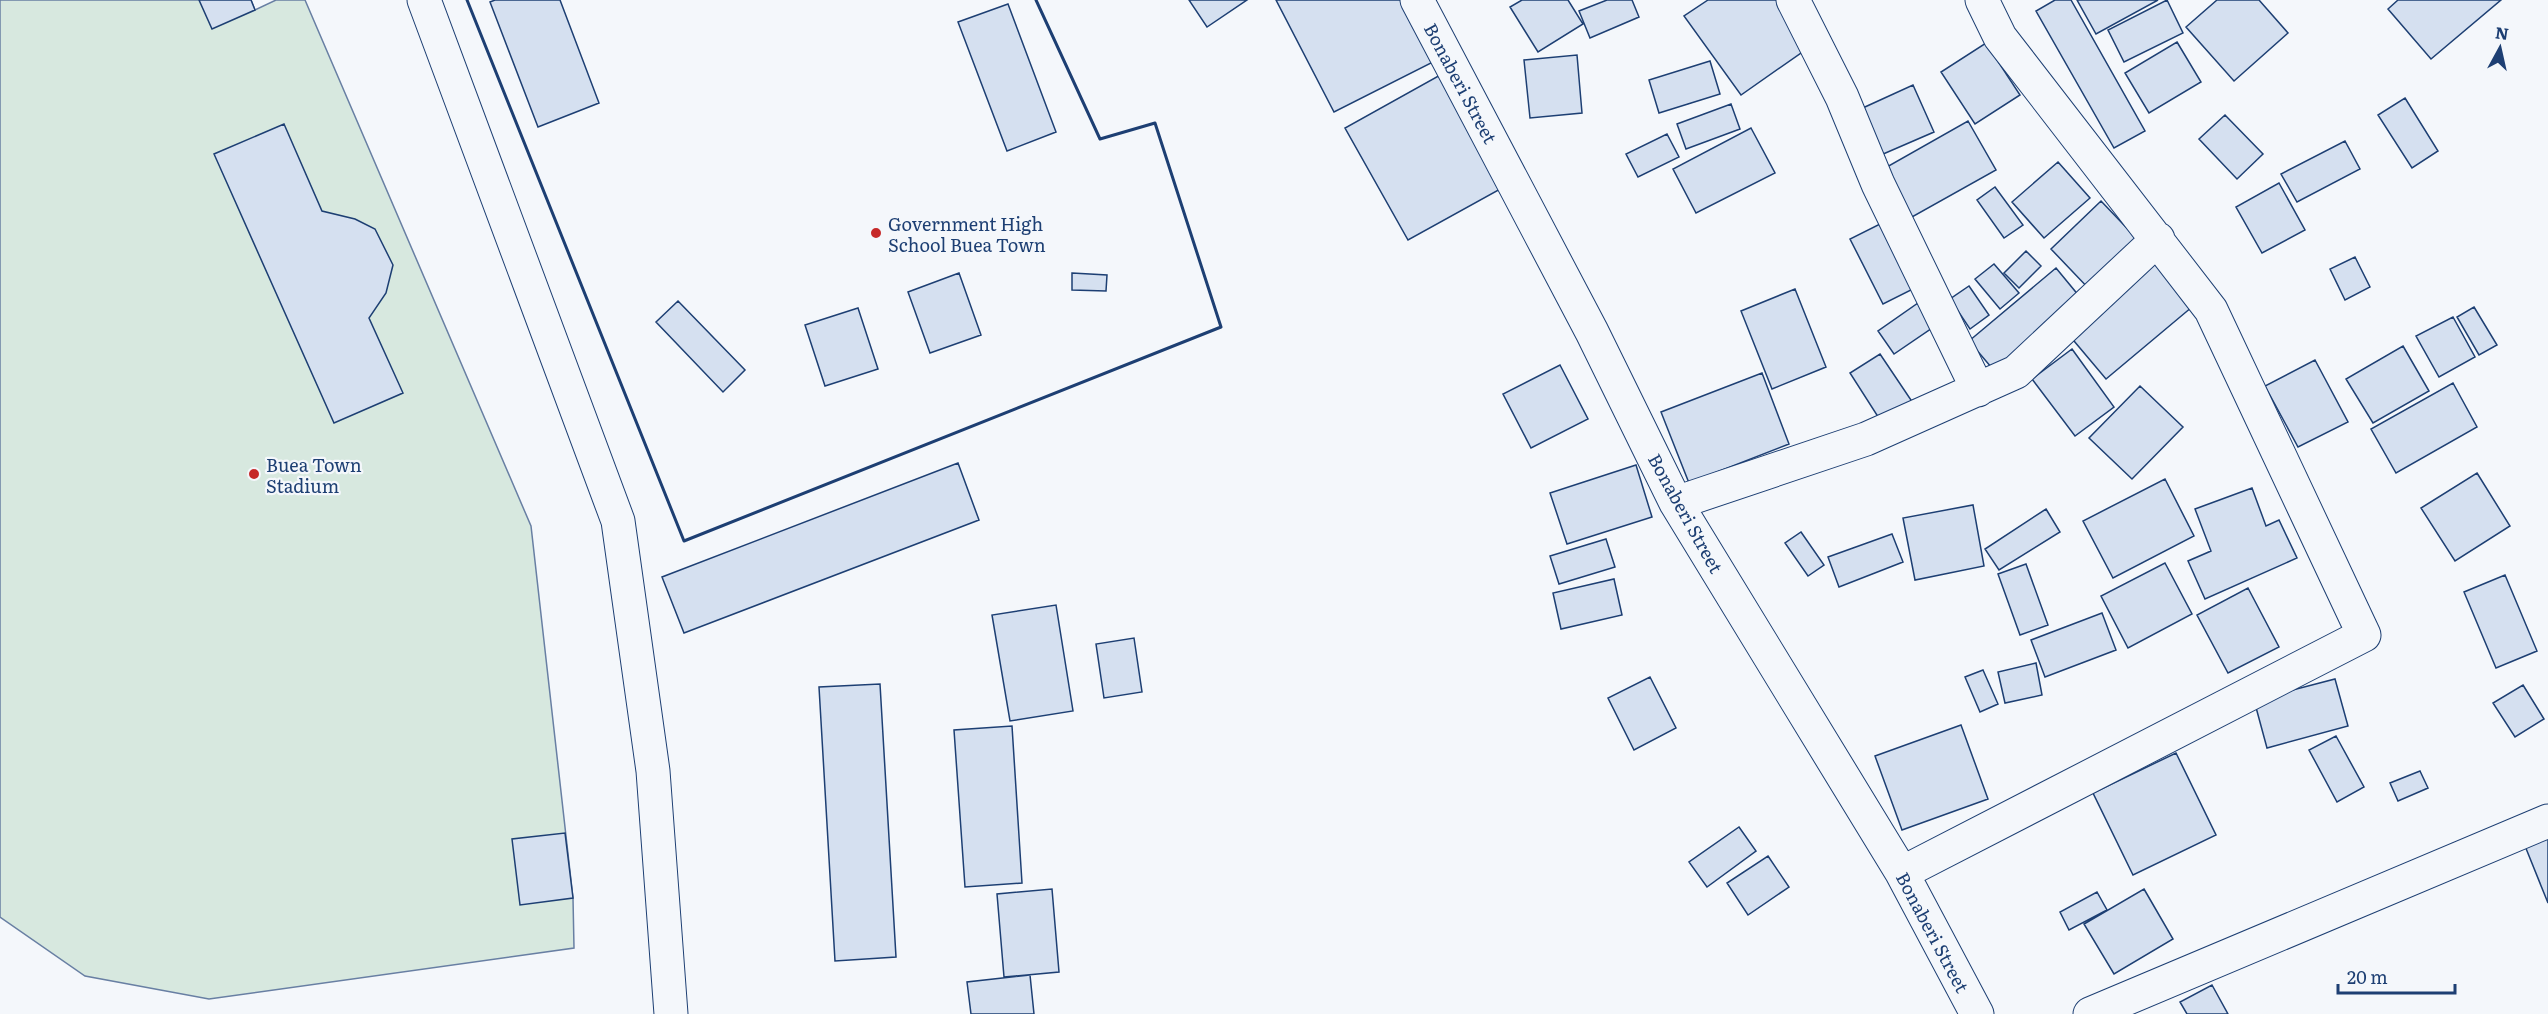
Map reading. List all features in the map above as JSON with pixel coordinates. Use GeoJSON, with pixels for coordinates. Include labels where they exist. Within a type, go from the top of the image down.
{"type":"FeatureCollection","features":[{"type":"Feature","properties":{"kind":"street"},"geometry":{"type":"LineString","coordinates":[[424,0],[618,521],[653,771],[671,1014]]}},
{"type":"Feature","properties":{"kind":"street","name":"Bonaberi Street"},"geometry":{"type":"LineString","coordinates":[[1417,0],[1592,332],[1676,503],[1902,873],[1977,1014]]}},
{"type":"Feature","properties":{"kind":"street"},"geometry":{"type":"LineString","coordinates":[[1792,0],[1842,97],[1878,184],[1978,390]]}},
{"type":"Feature","properties":{"kind":"street"},"geometry":{"type":"LineString","coordinates":[[1902,873],[2364,635],[2211,310],[2000,36],[1982,0]]}},
{"type":"Feature","properties":{"kind":"street"},"geometry":{"type":"LineString","coordinates":[[1676,503],[1866,439],[2016,372],[2158,239]]}},
{"type":"Feature","properties":{"kind":"street"},"geometry":{"type":"LineString","coordinates":[[2090,1014],[2548,821]]}},
{"type":"Feature","properties":{"kind":"shaded area","name":"Buea Town Stadium"},"geometry":{"type":"Polygon","coordinates":[[[0,0],[251,0],[255,10],[276,0],[305,0],[531,526],[573,898],[574,948],[209,999],[85,976],[0,917],[0,0]]]}},
{"type":"Feature","properties":{"kind":"building"},"geometry":{"type":"Polygon","coordinates":[[[199,0],[251,0],[255,10],[212,29],[199,0]]]}},
{"type":"Feature","properties":{"kind":"building"},"geometry":{"type":"Polygon","coordinates":[[[495,0],[560,0],[599,103],[538,127],[490,2],[495,0]]]}},
{"type":"Feature","properties":{"kind":"building"},"geometry":{"type":"Polygon","coordinates":[[[1189,0],[1247,0],[1207,27],[1189,0]]]}},
{"type":"Feature","properties":{"kind":"building"},"geometry":{"type":"Polygon","coordinates":[[[1276,0],[1409,0],[1439,59],[1334,112],[1276,0]]]}},
{"type":"Feature","properties":{"kind":"building"},"geometry":{"type":"Polygon","coordinates":[[[1522,0],[1568,0],[1583,24],[1538,52],[1510,7],[1522,0]]]}},
{"type":"Feature","properties":{"kind":"building"},"geometry":{"type":"Polygon","coordinates":[[[1607,0],[1632,0],[1639,17],[1590,38],[1579,11],[1607,0]]]}},
{"type":"Feature","properties":{"kind":"building"},"geometry":{"type":"Polygon","coordinates":[[[1708,0],[1778,0],[1811,46],[1741,95],[1684,16],[1708,0]]]}},
{"type":"Feature","properties":{"kind":"building"},"geometry":{"type":"Polygon","coordinates":[[[2055,0],[2071,0],[2145,131],[2114,148],[2036,11],[2055,0]]]}},
{"type":"Feature","properties":{"kind":"building"},"geometry":{"type":"Polygon","coordinates":[[[2077,0],[2158,0],[2096,34],[2077,0]]]}},
{"type":"Feature","properties":{"kind":"building"},"geometry":{"type":"Polygon","coordinates":[[[2167,0],[2183,33],[2124,62],[2108,30],[2167,0]]]}},
{"type":"Feature","properties":{"kind":"building"},"geometry":{"type":"Polygon","coordinates":[[[2217,0],[2259,0],[2288,33],[2234,81],[2186,27],[2217,0]]]}},
{"type":"Feature","properties":{"kind":"building"},"geometry":{"type":"Polygon","coordinates":[[[2398,0],[2501,0],[2431,59],[2388,9],[2398,0]]]}},
{"type":"Feature","properties":{"kind":"building"},"geometry":{"type":"Polygon","coordinates":[[[1008,4],[1056,132],[1007,151],[958,22],[1008,4]]]}},
{"type":"Feature","properties":{"kind":"building"},"geometry":{"type":"Polygon","coordinates":[[[2177,42],[2201,82],[2149,113],[2125,73],[2177,42]]]}},
{"type":"Feature","properties":{"kind":"building"},"geometry":{"type":"Polygon","coordinates":[[[1986,43],[2020,95],[1975,124],[1941,72],[1986,43]]]}},
{"type":"Feature","properties":{"kind":"building"},"geometry":{"type":"Polygon","coordinates":[[[1577,55],[1582,113],[1530,118],[1524,60],[1577,55]]]}},
{"type":"Feature","properties":{"kind":"building"},"geometry":{"type":"Polygon","coordinates":[[[1710,61],[1720,94],[1659,113],[1649,80],[1710,61]]]}},
{"type":"Feature","properties":{"kind":"building"},"geometry":{"type":"Polygon","coordinates":[[[1442,74],[1504,187],[1408,240],[1345,128],[1442,74]]]}},
{"type":"Feature","properties":{"kind":"building"},"geometry":{"type":"Polygon","coordinates":[[[1913,85],[1934,132],[1874,158],[1854,112],[1913,85]]]}},
{"type":"Feature","properties":{"kind":"building"},"geometry":{"type":"Polygon","coordinates":[[[2405,98],[2438,151],[2412,168],[2378,115],[2405,98]]]}},
{"type":"Feature","properties":{"kind":"building"},"geometry":{"type":"Polygon","coordinates":[[[1731,104],[1740,129],[1686,149],[1677,124],[1731,104]]]}},
{"type":"Feature","properties":{"kind":"building"},"geometry":{"type":"Polygon","coordinates":[[[2225,115],[2263,154],[2237,179],[2199,139],[2225,115]]]}},
{"type":"Feature","properties":{"kind":"building"},"geometry":{"type":"Polygon","coordinates":[[[1968,121],[1996,170],[1912,217],[1885,168],[1968,121]]]}},
{"type":"Feature","properties":{"kind":"building"},"geometry":{"type":"Polygon","coordinates":[[[284,124],[322,211],[355,219],[375,229],[393,265],[386,293],[369,318],[403,393],[334,423],[214,154],[284,124]]]}},
{"type":"Feature","properties":{"kind":"building"},"geometry":{"type":"Polygon","coordinates":[[[1751,128],[1775,173],[1696,213],[1673,169],[1751,128]]]}},
{"type":"Feature","properties":{"kind":"building"},"geometry":{"type":"Polygon","coordinates":[[[1667,134],[1679,157],[1638,177],[1626,154],[1667,134]]]}},
{"type":"Feature","properties":{"kind":"building"},"geometry":{"type":"Polygon","coordinates":[[[2345,141],[2360,169],[2297,202],[2281,174],[2345,141]]]}},
{"type":"Feature","properties":{"kind":"building"},"geometry":{"type":"Polygon","coordinates":[[[2058,162],[2090,198],[2044,238],[2012,202],[2058,162]]]}},
{"type":"Feature","properties":{"kind":"building"},"geometry":{"type":"Polygon","coordinates":[[[2279,183],[2305,230],[2262,253],[2236,207],[2279,183]]]}},
{"type":"Feature","properties":{"kind":"building"},"geometry":{"type":"Polygon","coordinates":[[[1995,187],[2023,225],[2004,238],[1977,200],[1995,187]]]}},
{"type":"Feature","properties":{"kind":"building"},"geometry":{"type":"Polygon","coordinates":[[[2101,201],[2142,244],[2092,292],[2051,249],[2101,201]]]}},
{"type":"Feature","properties":{"kind":"building"},"geometry":{"type":"Polygon","coordinates":[[[1884,222],[1917,287],[1883,304],[1850,239],[1884,222]]]}},
{"type":"Feature","properties":{"kind":"building"},"geometry":{"type":"Polygon","coordinates":[[[2026,251],[2041,266],[2019,288],[2004,273],[2026,251]]]}},
{"type":"Feature","properties":{"kind":"building"},"geometry":{"type":"Polygon","coordinates":[[[2355,257],[2370,287],[2345,300],[2330,269],[2355,257]]]}},
{"type":"Feature","properties":{"kind":"building"},"geometry":{"type":"Polygon","coordinates":[[[1994,264],[2019,293],[2000,309],[1975,279],[1994,264]]]}},
{"type":"Feature","properties":{"kind":"building"},"geometry":{"type":"Polygon","coordinates":[[[2155,264],[2192,307],[2106,379],[2069,335],[2155,264]]]}},
{"type":"Feature","properties":{"kind":"building"},"geometry":{"type":"Polygon","coordinates":[[[2056,268],[2084,302],[1997,374],[1969,341],[2056,268]]]}},
{"type":"Feature","properties":{"kind":"building"},"geometry":{"type":"Polygon","coordinates":[[[959,273],[981,335],[930,353],[908,292],[959,273]]]}},
{"type":"Feature","properties":{"kind":"building"},"geometry":{"type":"Polygon","coordinates":[[[1072,273],[1107,275],[1106,291],[1072,290],[1072,273]]]}},
{"type":"Feature","properties":{"kind":"building"},"geometry":{"type":"Polygon","coordinates":[[[1969,286],[1989,315],[1970,329],[1950,299],[1969,286]]]}},
{"type":"Feature","properties":{"kind":"building"},"geometry":{"type":"Polygon","coordinates":[[[1795,289],[1826,367],[1772,389],[1741,311],[1795,289]]]}},
{"type":"Feature","properties":{"kind":"building"},"geometry":{"type":"Polygon","coordinates":[[[678,301],[745,370],[723,392],[656,322],[678,301]]]}},
{"type":"Feature","properties":{"kind":"building"},"geometry":{"type":"Polygon","coordinates":[[[1918,303],[1935,326],[1894,354],[1878,331],[1918,303]]]}},
{"type":"Feature","properties":{"kind":"building"},"geometry":{"type":"Polygon","coordinates":[[[2474,307],[2497,345],[2479,355],[2457,317],[2474,307]]]}},
{"type":"Feature","properties":{"kind":"building"},"geometry":{"type":"Polygon","coordinates":[[[858,308],[878,369],[825,386],[805,325],[858,308]]]}},
{"type":"Feature","properties":{"kind":"building"},"geometry":{"type":"Polygon","coordinates":[[[2453,317],[2475,357],[2439,377],[2416,336],[2453,317]]]}},
{"type":"Feature","properties":{"kind":"building"},"geometry":{"type":"Polygon","coordinates":[[[2403,346],[2429,391],[2373,423],[2346,379],[2403,346]]]}},
{"type":"Feature","properties":{"kind":"building"},"geometry":{"type":"Polygon","coordinates":[[[2072,349],[2114,407],[2075,436],[2032,379],[2072,349]]]}},
{"type":"Feature","properties":{"kind":"building"},"geometry":{"type":"Polygon","coordinates":[[[1880,354],[1913,403],[1882,423],[1850,373],[1880,354]]]}},
{"type":"Feature","properties":{"kind":"building"},"geometry":{"type":"Polygon","coordinates":[[[2315,360],[2348,422],[2298,447],[2265,386],[2315,360]]]}},
{"type":"Feature","properties":{"kind":"building"},"geometry":{"type":"Polygon","coordinates":[[[1560,365],[1588,419],[1531,448],[1503,394],[1560,365]]]}},
{"type":"Feature","properties":{"kind":"building"},"geometry":{"type":"Polygon","coordinates":[[[1762,373],[1789,444],[1689,483],[1661,412],[1762,373]]]}},
{"type":"Feature","properties":{"kind":"building"},"geometry":{"type":"Polygon","coordinates":[[[2453,383],[2477,427],[2396,473],[2371,429],[2453,383]]]}},
{"type":"Feature","properties":{"kind":"building"},"geometry":{"type":"Polygon","coordinates":[[[2140,386],[2183,427],[2132,479],[2089,438],[2140,386]]]}},
{"type":"Feature","properties":{"kind":"building"},"geometry":{"type":"Polygon","coordinates":[[[958,463],[979,520],[684,633],[662,577],[958,463]]]}},
{"type":"Feature","properties":{"kind":"building"},"geometry":{"type":"Polygon","coordinates":[[[1636,465],[1652,517],[1567,544],[1550,493],[1636,465]]]}},
{"type":"Feature","properties":{"kind":"building"},"geometry":{"type":"Polygon","coordinates":[[[2477,473],[2510,526],[2455,561],[2421,508],[2477,473]]]}},
{"type":"Feature","properties":{"kind":"building"},"geometry":{"type":"Polygon","coordinates":[[[2165,479],[2194,536],[2113,578],[2083,521],[2165,479]]]}},
{"type":"Feature","properties":{"kind":"building"},"geometry":{"type":"Polygon","coordinates":[[[2252,488],[2266,526],[2279,520],[2297,558],[2205,599],[2188,561],[2211,551],[2195,509],[2252,488]]]}},
{"type":"Feature","properties":{"kind":"building"},"geometry":{"type":"Polygon","coordinates":[[[1973,505],[1984,566],[1915,580],[1903,518],[1973,505]]]}},
{"type":"Feature","properties":{"kind":"building"},"geometry":{"type":"Polygon","coordinates":[[[2046,509],[2060,532],[1999,570],[1985,549],[2046,509]]]}},
{"type":"Feature","properties":{"kind":"building"},"geometry":{"type":"Polygon","coordinates":[[[1801,532],[1824,565],[1808,576],[1785,543],[1801,532]]]}},
{"type":"Feature","properties":{"kind":"building"},"geometry":{"type":"Polygon","coordinates":[[[1892,534],[1903,562],[1839,587],[1828,557],[1892,534]]]}},
{"type":"Feature","properties":{"kind":"building"},"geometry":{"type":"Polygon","coordinates":[[[1606,539],[1615,567],[1559,584],[1550,556],[1606,539]]]}},
{"type":"Feature","properties":{"kind":"building"},"geometry":{"type":"Polygon","coordinates":[[[2165,563],[2192,614],[2128,648],[2101,596],[2165,563]]]}},
{"type":"Feature","properties":{"kind":"building"},"geometry":{"type":"Polygon","coordinates":[[[2026,564],[2048,625],[2020,635],[1998,574],[2026,564]]]}},
{"type":"Feature","properties":{"kind":"building"},"geometry":{"type":"Polygon","coordinates":[[[2505,575],[2537,651],[2496,668],[2464,592],[2505,575]]]}},
{"type":"Feature","properties":{"kind":"building"},"geometry":{"type":"Polygon","coordinates":[[[1614,579],[1622,615],[1561,629],[1553,593],[1614,579]]]}},
{"type":"Feature","properties":{"kind":"building"},"geometry":{"type":"Polygon","coordinates":[[[2248,588],[2279,647],[2228,673],[2197,615],[2248,588]]]}},
{"type":"Feature","properties":{"kind":"building"},"geometry":{"type":"Polygon","coordinates":[[[1056,605],[1073,711],[1010,721],[992,615],[1056,605]]]}},
{"type":"Feature","properties":{"kind":"building"},"geometry":{"type":"Polygon","coordinates":[[[2102,613],[2116,650],[2045,677],[2031,640],[2102,613]]]}},
{"type":"Feature","properties":{"kind":"building"},"geometry":{"type":"Polygon","coordinates":[[[1134,638],[1142,692],[1104,698],[1096,644],[1134,638]]]}},
{"type":"Feature","properties":{"kind":"building"},"geometry":{"type":"Polygon","coordinates":[[[2036,663],[2042,695],[2005,703],[1998,672],[2036,663]]]}},
{"type":"Feature","properties":{"kind":"building"},"geometry":{"type":"Polygon","coordinates":[[[1983,670],[1998,704],[1980,712],[1965,677],[1983,670]]]}},
{"type":"Feature","properties":{"kind":"building"},"geometry":{"type":"Polygon","coordinates":[[[1650,677],[1676,728],[1634,750],[1608,698],[1650,677]]]}},
{"type":"Feature","properties":{"kind":"building"},"geometry":{"type":"Polygon","coordinates":[[[2335,679],[2348,726],[2267,748],[2254,700],[2335,679]]]}},
{"type":"Feature","properties":{"kind":"building"},"geometry":{"type":"Polygon","coordinates":[[[880,684],[896,957],[835,961],[819,687],[880,684]]]}},
{"type":"Feature","properties":{"kind":"building"},"geometry":{"type":"Polygon","coordinates":[[[2523,685],[2544,719],[2515,737],[2493,703],[2523,685]]]}},
{"type":"Feature","properties":{"kind":"building"},"geometry":{"type":"Polygon","coordinates":[[[1961,725],[1988,799],[1902,830],[1875,756],[1961,725]]]}},
{"type":"Feature","properties":{"kind":"building"},"geometry":{"type":"Polygon","coordinates":[[[1012,726],[1022,883],[965,887],[954,730],[1012,726]]]}},
{"type":"Feature","properties":{"kind":"building"},"geometry":{"type":"Polygon","coordinates":[[[2336,736],[2364,787],[2337,802],[2309,750],[2336,736]]]}},
{"type":"Feature","properties":{"kind":"building"},"geometry":{"type":"Polygon","coordinates":[[[2176,753],[2216,835],[2133,875],[2093,793],[2176,753]]]}},
{"type":"Feature","properties":{"kind":"building"},"geometry":{"type":"Polygon","coordinates":[[[2420,771],[2428,788],[2398,801],[2390,783],[2420,771]]]}},
{"type":"Feature","properties":{"kind":"building"},"geometry":{"type":"Polygon","coordinates":[[[1739,827],[1756,851],[1707,887],[1689,862],[1739,827]]]}},
{"type":"Feature","properties":{"kind":"building"},"geometry":{"type":"Polygon","coordinates":[[[2548,832],[2548,903],[2523,841],[2548,832]]]}},
{"type":"Feature","properties":{"kind":"building"},"geometry":{"type":"Polygon","coordinates":[[[565,833],[573,898],[520,905],[512,839],[565,833]]]}},
{"type":"Feature","properties":{"kind":"building"},"geometry":{"type":"Polygon","coordinates":[[[1768,856],[1789,887],[1748,915],[1727,883],[1768,856]]]}},
{"type":"Feature","properties":{"kind":"building"},"geometry":{"type":"Polygon","coordinates":[[[1052,889],[1059,972],[1004,977],[997,894],[1052,889]]]}},
{"type":"Feature","properties":{"kind":"building"},"geometry":{"type":"Polygon","coordinates":[[[2144,889],[2173,939],[2114,974],[2084,924],[2144,889]]]}},
{"type":"Feature","properties":{"kind":"building"},"geometry":{"type":"Polygon","coordinates":[[[2097,892],[2107,910],[2069,930],[2060,912],[2097,892]]]}},
{"type":"Feature","properties":{"kind":"building"},"geometry":{"type":"Polygon","coordinates":[[[1030,975],[1034,1014],[971,1014],[967,982],[1030,975]]]}},
{"type":"Feature","properties":{"kind":"building"},"geometry":{"type":"Polygon","coordinates":[[[2212,985],[2228,1014],[2187,1014],[2180,1002],[2212,985]]]}},
{"type":"Feature","properties":{"kind":"wall"},"geometry":{"type":"LineString","coordinates":[[467,0],[684,541],[1221,327],[1155,123],[1100,139],[1036,0]]}},
{"type":"Feature","properties":{"kind":"place","name":"Government High School Buea Town"},"geometry":{"type":"Point","coordinates":[876,233]}},
{"type":"Feature","properties":{"kind":"place","name":"Buea Town Stadium"},"geometry":{"type":"Point","coordinates":[254,474]}}]}
